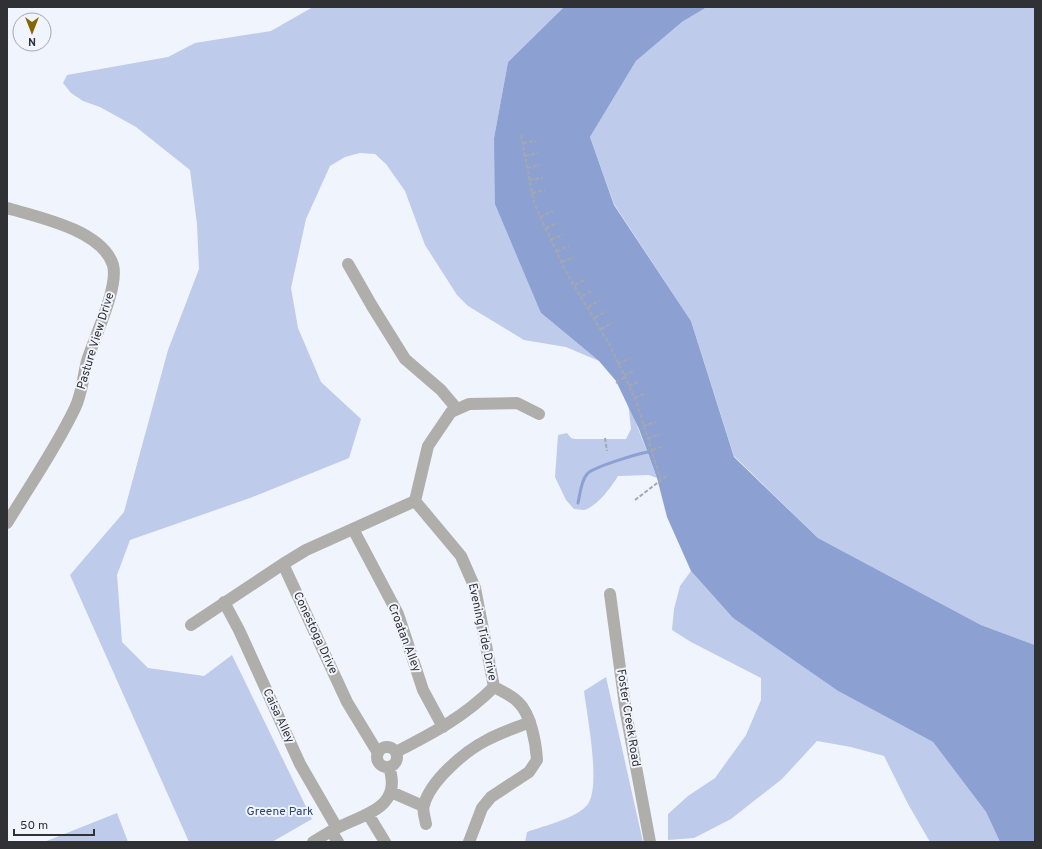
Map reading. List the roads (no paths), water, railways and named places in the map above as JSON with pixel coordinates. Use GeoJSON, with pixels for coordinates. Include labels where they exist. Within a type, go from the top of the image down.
{"type":"FeatureCollection","features":[{"type":"Feature","properties":{"kind":"street","name":"Pasture View Drive"},"geometry":{"type":"LineString","coordinates":[[7,208],[48,219],[85,235],[103,249],[113,266],[112,288],[87,360],[76,407],[7,523]]}},
{"type":"Feature","properties":{"kind":"street"},"geometry":{"type":"LineString","coordinates":[[348,264],[372,306],[406,359],[441,390],[457,409]]}},
{"type":"Feature","properties":{"kind":"street"},"geometry":{"type":"LineString","coordinates":[[191,625],[224,602],[306,550],[415,501],[428,446],[451,412],[469,404],[517,403],[539,414]]}},
{"type":"Feature","properties":{"kind":"street","name":"Evening Tide Drive"},"geometry":{"type":"LineString","coordinates":[[396,752],[443,727],[475,705],[494,687],[475,588],[461,556],[415,501]]}},
{"type":"Feature","properties":{"kind":"street","name":"Croatan Alley"},"geometry":{"type":"LineString","coordinates":[[353,530],[398,614],[423,690],[443,727]]}},
{"type":"Feature","properties":{"kind":"street","name":"Conestoga Drive"},"geometry":{"type":"LineString","coordinates":[[283,564],[348,702],[378,753]]}},
{"type":"Feature","properties":{"kind":"street","name":"Foster Creek Road"},"geometry":{"type":"LineString","coordinates":[[610,594],[626,713],[650,842]]}},
{"type":"Feature","properties":{"kind":"street","name":"Caisa Alley"},"geometry":{"type":"LineString","coordinates":[[224,602],[239,630],[300,764],[334,830],[338,842]]}},
{"type":"Feature","properties":{"kind":"street"},"geometry":{"type":"LineString","coordinates":[[469,842],[482,808],[491,797],[529,772],[537,760],[534,734],[530,722],[519,702],[494,687]]}},
{"type":"Feature","properties":{"kind":"street"},"geometry":{"type":"LineString","coordinates":[[426,824],[423,806],[433,788],[444,774],[470,750],[487,740],[530,722]]}},
{"type":"Feature","properties":{"kind":"street"},"geometry":{"type":"LineString","coordinates":[[386,747],[392,748],[396,752],[396,762],[389,767],[385,767],[379,763],[378,753],[386,747]]}},
{"type":"Feature","properties":{"kind":"street"},"geometry":{"type":"LineString","coordinates":[[313,842],[368,814],[385,802],[391,792],[393,783],[389,767]]}},
{"type":"Feature","properties":{"kind":"street"},"geometry":{"type":"LineString","coordinates":[[391,792],[423,806]]}},
{"type":"Feature","properties":{"kind":"street"},"geometry":{"type":"LineString","coordinates":[[368,814],[385,842]]}},
{"type":"Feature","properties":{"kind":"waterway"},"geometry":{"type":"LineString","coordinates":[[578,503],[583,480],[591,471],[616,461],[648,452]]}},
{"type":"Feature","properties":{"kind":"park label","name":"Greene Park"},"geometry":{"type":"Point","coordinates":[280,812]}}]}
